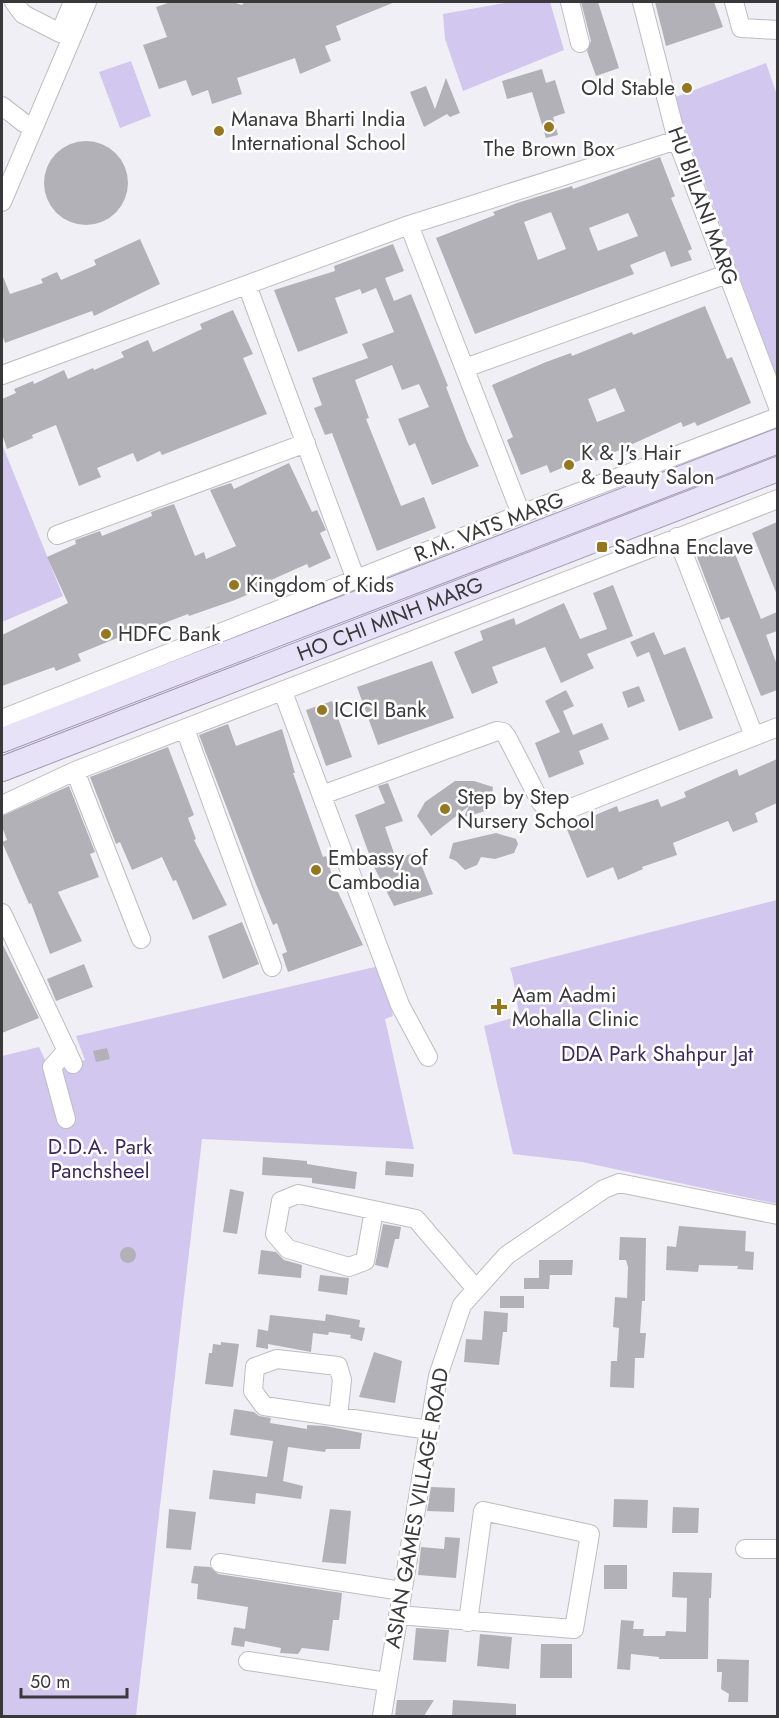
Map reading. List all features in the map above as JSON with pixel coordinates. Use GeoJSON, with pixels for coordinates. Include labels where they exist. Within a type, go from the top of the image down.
{"type":"FeatureCollection","features":[{"type":"Feature","properties":{"kind":"main road","name":"HO CHI MINH MARG"},"geometry":{"type":"LineString","coordinates":[[2,740],[777,441]]}},
{"type":"Feature","properties":{"kind":"main road","name":"HO CHI MINH MARG"},"geometry":{"type":"LineString","coordinates":[[2,769],[777,469]]}},
{"type":"Feature","properties":{"kind":"street"},"geometry":{"type":"LineString","coordinates":[[14,2],[23,14],[60,33]]}},
{"type":"Feature","properties":{"kind":"street"},"geometry":{"type":"LineString","coordinates":[[2,176],[73,2]]}},
{"type":"Feature","properties":{"kind":"street"},"geometry":{"type":"LineString","coordinates":[[2,202],[87,2]]}},
{"type":"Feature","properties":{"kind":"street"},"geometry":{"type":"LineString","coordinates":[[570,2],[580,43]]}},
{"type":"Feature","properties":{"kind":"street","name":"HU BIJLANI MARG"},"geometry":{"type":"LineString","coordinates":[[642,2],[676,140],[777,407]]}},
{"type":"Feature","properties":{"kind":"street"},"geometry":{"type":"LineString","coordinates":[[734,2],[741,28],[777,30]]}},
{"type":"Feature","properties":{"kind":"street"},"geometry":{"type":"LineString","coordinates":[[2,106],[24,123]]}},
{"type":"Feature","properties":{"kind":"street"},"geometry":{"type":"LineString","coordinates":[[2,375],[410,225],[676,140]]}},
{"type":"Feature","properties":{"kind":"street"},"geometry":{"type":"LineString","coordinates":[[410,225],[521,514]]}},
{"type":"Feature","properties":{"kind":"street"},"geometry":{"type":"LineString","coordinates":[[465,368],[727,273]]}},
{"type":"Feature","properties":{"kind":"street"},"geometry":{"type":"LineString","coordinates":[[248,285],[356,580]]}},
{"type":"Feature","properties":{"kind":"street","name":"R.M. VATS MARG"},"geometry":{"type":"LineString","coordinates":[[2,719],[521,514],[777,417]]}},
{"type":"Feature","properties":{"kind":"street"},"geometry":{"type":"LineString","coordinates":[[57,535],[306,442]]}},
{"type":"Feature","properties":{"kind":"street"},"geometry":{"type":"LineString","coordinates":[[2,805],[75,771],[777,499]]}},
{"type":"Feature","properties":{"kind":"street"},"geometry":{"type":"LineString","coordinates":[[677,537],[754,736]]}},
{"type":"Feature","properties":{"kind":"street"},"geometry":{"type":"LineString","coordinates":[[283,692],[400,1005],[428,1057]]}},
{"type":"Feature","properties":{"kind":"street"},"geometry":{"type":"LineString","coordinates":[[322,795],[497,731],[503,732],[507,737],[541,803],[552,810],[566,810],[777,727]]}},
{"type":"Feature","properties":{"kind":"street"},"geometry":{"type":"LineString","coordinates":[[185,729],[272,967]]}},
{"type":"Feature","properties":{"kind":"street"},"geometry":{"type":"LineString","coordinates":[[75,771],[141,939]]}},
{"type":"Feature","properties":{"kind":"street"},"geometry":{"type":"LineString","coordinates":[[2,913],[70,1057]]}},
{"type":"Feature","properties":{"kind":"street"},"geometry":{"type":"LineString","coordinates":[[44,1057],[70,1057]]}},
{"type":"Feature","properties":{"kind":"street"},"geometry":{"type":"LineString","coordinates":[[66,1119],[52,1067],[70,1057]]}},
{"type":"Feature","properties":{"kind":"street","name":"ASIAN GAMES VILLAGE ROAD"},"geometry":{"type":"LineString","coordinates":[[382,1716],[438,1376],[462,1305],[507,1255],[604,1189],[619,1183],[777,1215]]}},
{"type":"Feature","properties":{"kind":"street"},"geometry":{"type":"LineString","coordinates":[[374,1210],[364,1261],[349,1267],[288,1249],[275,1234],[281,1201],[298,1194],[374,1210],[416,1219],[476,1289]]}},
{"type":"Feature","properties":{"kind":"street"},"geometry":{"type":"LineString","coordinates":[[338,1417],[342,1380],[338,1366],[277,1359],[255,1367],[253,1391],[264,1406],[338,1417],[429,1430]]}},
{"type":"Feature","properties":{"kind":"street"},"geometry":{"type":"LineString","coordinates":[[398,1615],[468,1622],[574,1629],[590,1534],[483,1511],[468,1622]]}},
{"type":"Feature","properties":{"kind":"street"},"geometry":{"type":"LineString","coordinates":[[745,1549],[777,1549]]}},
{"type":"Feature","properties":{"kind":"street"},"geometry":{"type":"LineString","coordinates":[[220,1563],[402,1591]]}},
{"type":"Feature","properties":{"kind":"street"},"geometry":{"type":"LineString","coordinates":[[249,1661],[387,1682]]}},
{"type":"Feature","properties":{"kind":"green space"},"geometry":{"type":"Polygon","coordinates":[[[510,2],[550,2],[564,50],[463,91],[445,39],[443,14],[510,2]]]}},
{"type":"Feature","properties":{"kind":"green space"},"geometry":{"type":"Polygon","coordinates":[[[131,61],[151,116],[120,128],[99,72],[131,61]]]}},
{"type":"Feature","properties":{"kind":"green space"},"geometry":{"type":"Polygon","coordinates":[[[766,63],[777,95],[777,378],[673,98],[766,63]]]}},
{"type":"Feature","properties":{"kind":"green space"},"geometry":{"type":"Polygon","coordinates":[[[2,444],[63,596],[2,622],[2,444]]]}},
{"type":"Feature","properties":{"kind":"green space","name":"DDA Park Shahpur Jat"},"geometry":{"type":"Polygon","coordinates":[[[777,900],[777,1204],[582,1162],[513,1154],[484,1026],[520,1016],[510,968],[777,900]]]}},
{"type":"Feature","properties":{"kind":"green space","name":"D.D.A. Park Panchsheel"},"geometry":{"type":"Polygon","coordinates":[[[379,966],[393,999],[389,1001],[393,1016],[385,1019],[414,1149],[202,1139],[136,1716],[2,1716],[2,1056],[39,1047],[49,1068],[85,1060],[76,1036],[379,966]]]}},
{"type":"Feature","properties":{"kind":"building"},"geometry":{"type":"Polygon","coordinates":[[[171,2],[233,2],[242,5],[244,2],[395,2],[336,26],[341,40],[325,46],[331,61],[300,74],[295,58],[237,78],[242,94],[212,104],[208,90],[192,96],[186,80],[159,89],[143,45],[167,37],[156,7],[171,2]]]}},
{"type":"Feature","properties":{"kind":"building"},"geometry":{"type":"Polygon","coordinates":[[[581,2],[598,2],[619,68],[596,76],[587,51],[591,41],[581,2]]]}},
{"type":"Feature","properties":{"kind":"building"},"geometry":{"type":"Polygon","coordinates":[[[655,2],[714,2],[723,27],[666,46],[655,2]]]}},
{"type":"Feature","properties":{"kind":"building"},"geometry":{"type":"Polygon","coordinates":[[[542,69],[546,83],[555,80],[565,113],[553,117],[558,135],[546,138],[532,92],[507,99],[502,81],[542,69]]]}},
{"type":"Feature","properties":{"kind":"building"},"geometry":{"type":"Polygon","coordinates":[[[446,78],[460,113],[450,117],[447,114],[424,127],[410,92],[426,86],[435,109],[446,78]]]}},
{"type":"Feature","properties":{"kind":"building"},"geometry":{"type":"Polygon","coordinates":[[[86,141],[102,144],[116,153],[125,167],[128,183],[125,199],[116,213],[102,222],[86,225],[70,222],[56,213],[47,199],[44,183],[47,167],[56,153],[70,144],[86,141]]]}},
{"type":"Feature","properties":{"kind":"building"},"geometry":{"type":"Polygon","coordinates":[[[660,157],[675,196],[671,198],[692,249],[688,251],[692,260],[671,267],[665,251],[630,265],[634,274],[475,334],[436,238],[495,215],[493,212],[517,203],[572,186],[573,189],[660,157]],[[551,212],[524,222],[538,260],[566,249],[551,212]],[[628,213],[589,228],[598,251],[638,236],[628,213]]]}},
{"type":"Feature","properties":{"kind":"building"},"geometry":{"type":"Polygon","coordinates":[[[140,239],[160,284],[94,316],[92,311],[5,343],[2,334],[2,274],[10,294],[43,283],[41,279],[57,272],[61,280],[96,265],[94,260],[140,239]]]}},
{"type":"Feature","properties":{"kind":"building"},"geometry":{"type":"Polygon","coordinates":[[[393,244],[404,271],[385,278],[394,301],[411,294],[448,386],[446,387],[467,441],[479,466],[432,485],[415,443],[409,446],[398,419],[429,407],[419,384],[402,390],[392,365],[355,380],[369,418],[366,419],[401,506],[424,497],[436,528],[377,551],[332,433],[325,435],[314,408],[322,405],[312,378],[368,358],[362,344],[394,332],[376,288],[362,294],[360,289],[335,298],[348,333],[298,352],[274,290],[335,271],[334,266],[393,244]]]}},
{"type":"Feature","properties":{"kind":"building"},"geometry":{"type":"Polygon","coordinates":[[[705,306],[727,359],[732,357],[751,403],[697,426],[695,422],[683,427],[681,422],[593,462],[590,456],[550,473],[547,465],[521,475],[507,440],[513,437],[492,385],[571,353],[572,356],[632,332],[633,335],[705,306]],[[615,388],[588,399],[597,422],[625,411],[615,388]]]}},
{"type":"Feature","properties":{"kind":"building"},"geometry":{"type":"Polygon","coordinates":[[[233,310],[253,354],[243,358],[267,414],[162,455],[160,451],[137,462],[133,453],[97,468],[101,477],[79,486],[56,425],[7,449],[2,434],[2,399],[16,393],[14,389],[33,381],[34,384],[64,370],[68,379],[93,368],[94,370],[124,357],[121,352],[148,340],[153,352],[202,329],[200,324],[233,310]]]}},
{"type":"Feature","properties":{"kind":"building"},"geometry":{"type":"Polygon","coordinates":[[[289,463],[312,512],[317,510],[326,530],[320,533],[331,558],[309,568],[307,564],[271,580],[272,584],[235,600],[146,630],[144,627],[78,654],[81,661],[56,671],[54,667],[2,686],[2,635],[68,603],[47,557],[76,544],[75,540],[100,531],[102,536],[152,516],[151,512],[174,504],[195,556],[204,552],[206,559],[236,546],[210,490],[231,483],[234,489],[289,463]]]}},
{"type":"Feature","properties":{"kind":"building"},"geometry":{"type":"Polygon","coordinates":[[[777,522],[777,595],[752,533],[777,522]]]}},
{"type":"Feature","properties":{"kind":"building"},"geometry":{"type":"Polygon","coordinates":[[[730,541],[761,619],[777,612],[777,631],[766,635],[777,665],[777,690],[761,696],[729,617],[721,620],[696,554],[730,541]]]}},
{"type":"Feature","properties":{"kind":"building"},"geometry":{"type":"Polygon","coordinates":[[[613,585],[633,636],[587,654],[594,668],[561,683],[545,647],[492,667],[498,683],[472,694],[454,652],[483,640],[480,631],[514,618],[516,625],[564,603],[580,639],[607,629],[593,593],[613,585]]]}},
{"type":"Feature","properties":{"kind":"building"},"geometry":{"type":"Polygon","coordinates":[[[654,632],[664,655],[685,647],[713,718],[679,731],[649,652],[637,657],[630,642],[654,632]]]}},
{"type":"Feature","properties":{"kind":"building"},"geometry":{"type":"Polygon","coordinates":[[[432,661],[454,718],[378,745],[357,687],[432,661]]]}},
{"type":"Feature","properties":{"kind":"building"},"geometry":{"type":"Polygon","coordinates":[[[639,686],[645,701],[628,708],[622,692],[639,686]]]}},
{"type":"Feature","properties":{"kind":"building"},"geometry":{"type":"Polygon","coordinates":[[[566,690],[574,706],[563,711],[573,735],[602,723],[609,739],[579,751],[584,764],[549,778],[535,743],[560,732],[545,701],[566,690]]]}},
{"type":"Feature","properties":{"kind":"building"},"geometry":{"type":"Polygon","coordinates":[[[332,701],[352,757],[326,766],[306,710],[332,701]]]}},
{"type":"Feature","properties":{"kind":"building"},"geometry":{"type":"Polygon","coordinates":[[[228,724],[236,746],[282,729],[295,773],[293,773],[323,857],[326,856],[332,875],[330,875],[363,945],[288,972],[282,954],[287,952],[277,923],[273,925],[199,735],[228,724]]]}},
{"type":"Feature","properties":{"kind":"building"},"geometry":{"type":"Polygon","coordinates":[[[168,747],[194,815],[188,818],[196,839],[194,840],[227,905],[193,920],[176,880],[173,881],[162,857],[132,870],[120,842],[116,844],[90,777],[168,747]]]}},
{"type":"Feature","properties":{"kind":"building"},"geometry":{"type":"Polygon","coordinates":[[[777,759],[777,803],[755,813],[758,822],[733,832],[728,821],[673,843],[677,855],[642,867],[643,869],[618,880],[613,867],[587,878],[566,827],[617,806],[619,812],[658,799],[661,807],[686,797],[684,792],[737,769],[739,776],[777,759]]]}},
{"type":"Feature","properties":{"kind":"building","name":"Step by Step Nursery School"},"geometry":{"type":"Polygon","coordinates":[[[455,781],[474,781],[493,787],[491,801],[486,811],[464,817],[469,806],[431,836],[417,816],[425,802],[455,781]]]}},
{"type":"Feature","properties":{"kind":"building"},"geometry":{"type":"Polygon","coordinates":[[[388,783],[403,821],[385,827],[396,859],[416,852],[433,894],[394,906],[373,865],[355,815],[385,803],[378,786],[388,783]]]}},
{"type":"Feature","properties":{"kind":"building"},"geometry":{"type":"Polygon","coordinates":[[[69,786],[95,852],[90,854],[99,877],[58,892],[82,941],[50,954],[31,903],[29,904],[2,842],[7,840],[2,827],[2,816],[69,786]]]}},
{"type":"Feature","properties":{"kind":"building"},"geometry":{"type":"Polygon","coordinates":[[[496,833],[516,839],[518,844],[514,853],[495,859],[481,857],[477,865],[465,870],[449,858],[453,843],[496,833]]]}},
{"type":"Feature","properties":{"kind":"building"},"geometry":{"type":"Polygon","coordinates":[[[242,922],[259,964],[223,979],[208,936],[242,922]]]}},
{"type":"Feature","properties":{"kind":"building"},"geometry":{"type":"Polygon","coordinates":[[[2,943],[39,1018],[2,1033],[2,943]]]}},
{"type":"Feature","properties":{"kind":"building"},"geometry":{"type":"Polygon","coordinates":[[[84,964],[93,987],[56,1001],[47,979],[84,964]]]}},
{"type":"Feature","properties":{"kind":"building"},"geometry":{"type":"Polygon","coordinates":[[[107,1048],[110,1059],[96,1062],[93,1051],[107,1048]]]}},
{"type":"Feature","properties":{"kind":"building"},"geometry":{"type":"Polygon","coordinates":[[[263,1157],[307,1161],[307,1164],[357,1172],[355,1189],[312,1183],[312,1178],[262,1175],[263,1157]]]}},
{"type":"Feature","properties":{"kind":"building"},"geometry":{"type":"Polygon","coordinates":[[[386,1161],[414,1164],[413,1177],[385,1175],[386,1161]]]}},
{"type":"Feature","properties":{"kind":"building"},"geometry":{"type":"Polygon","coordinates":[[[230,1189],[244,1192],[237,1234],[223,1232],[230,1189]]]}},
{"type":"Feature","properties":{"kind":"building"},"geometry":{"type":"Polygon","coordinates":[[[383,1224],[401,1227],[399,1239],[395,1239],[388,1268],[375,1265],[383,1224]]]}},
{"type":"Feature","properties":{"kind":"building"},"geometry":{"type":"Polygon","coordinates":[[[679,1226],[746,1231],[745,1251],[754,1252],[753,1270],[737,1269],[738,1266],[699,1265],[698,1272],[666,1270],[667,1246],[676,1247],[679,1226]]]}},
{"type":"Feature","properties":{"kind":"building"},"geometry":{"type":"Polygon","coordinates":[[[620,1237],[646,1238],[645,1301],[642,1301],[640,1333],[646,1333],[644,1358],[635,1358],[634,1388],[610,1387],[611,1361],[617,1361],[619,1328],[613,1327],[615,1297],[627,1298],[628,1267],[626,1260],[619,1260],[620,1237]]]}},
{"type":"Feature","properties":{"kind":"building"},"geometry":{"type":"Polygon","coordinates":[[[128,1247],[136,1255],[128,1263],[120,1255],[128,1247]]]}},
{"type":"Feature","properties":{"kind":"building"},"geometry":{"type":"Polygon","coordinates":[[[261,1250],[276,1252],[284,1260],[302,1265],[301,1278],[258,1274],[261,1250]]]}},
{"type":"Feature","properties":{"kind":"building"},"geometry":{"type":"Polygon","coordinates":[[[539,1260],[573,1260],[572,1275],[550,1275],[549,1289],[524,1289],[524,1278],[539,1278],[539,1260]]]}},
{"type":"Feature","properties":{"kind":"building"},"geometry":{"type":"Polygon","coordinates":[[[320,1275],[349,1278],[347,1295],[318,1291],[320,1275]]]}},
{"type":"Feature","properties":{"kind":"building"},"geometry":{"type":"Polygon","coordinates":[[[500,1296],[524,1296],[524,1308],[500,1308],[500,1296]]]}},
{"type":"Feature","properties":{"kind":"building"},"geometry":{"type":"Polygon","coordinates":[[[484,1311],[508,1313],[507,1332],[503,1332],[499,1365],[464,1362],[466,1339],[482,1340],[484,1311]]]}},
{"type":"Feature","properties":{"kind":"building"},"geometry":{"type":"Polygon","coordinates":[[[326,1314],[360,1320],[359,1327],[365,1328],[362,1341],[350,1338],[351,1335],[329,1332],[328,1335],[313,1333],[311,1352],[268,1344],[268,1349],[256,1347],[258,1329],[268,1331],[270,1315],[325,1321],[326,1314]]]}},
{"type":"Feature","properties":{"kind":"building"},"geometry":{"type":"Polygon","coordinates":[[[221,1342],[239,1344],[233,1387],[205,1384],[209,1353],[212,1353],[213,1344],[221,1345],[221,1342]]]}},
{"type":"Feature","properties":{"kind":"building"},"geometry":{"type":"Polygon","coordinates":[[[374,1352],[402,1361],[395,1403],[359,1397],[374,1352]]]}},
{"type":"Feature","properties":{"kind":"building"},"geometry":{"type":"Polygon","coordinates":[[[234,1409],[254,1412],[259,1416],[271,1418],[270,1423],[307,1429],[307,1425],[325,1426],[362,1433],[360,1449],[326,1449],[325,1452],[288,1447],[283,1481],[303,1486],[301,1499],[256,1493],[255,1504],[209,1499],[213,1470],[267,1477],[273,1441],[230,1435],[234,1409]]]}},
{"type":"Feature","properties":{"kind":"building"},"geometry":{"type":"Polygon","coordinates":[[[431,1487],[455,1488],[454,1512],[427,1511],[431,1487]]]}},
{"type":"Feature","properties":{"kind":"building"},"geometry":{"type":"Polygon","coordinates":[[[614,1499],[648,1500],[647,1528],[613,1527],[614,1499]]]}},
{"type":"Feature","properties":{"kind":"building"},"geometry":{"type":"Polygon","coordinates":[[[673,1507],[699,1508],[698,1533],[672,1533],[673,1507]]]}},
{"type":"Feature","properties":{"kind":"building"},"geometry":{"type":"Polygon","coordinates":[[[169,1509],[196,1512],[191,1550],[166,1548],[169,1509]]]}},
{"type":"Feature","properties":{"kind":"building"},"geometry":{"type":"Polygon","coordinates":[[[330,1509],[351,1511],[346,1564],[322,1562],[330,1509]]]}},
{"type":"Feature","properties":{"kind":"building"},"geometry":{"type":"Polygon","coordinates":[[[445,1537],[460,1538],[456,1578],[418,1575],[421,1547],[444,1549],[445,1537]]]}},
{"type":"Feature","properties":{"kind":"building"},"geometry":{"type":"Polygon","coordinates":[[[604,1565],[627,1565],[627,1589],[604,1589],[604,1565]]]}},
{"type":"Feature","properties":{"kind":"building"},"geometry":{"type":"Polygon","coordinates":[[[194,1566],[210,1567],[218,1574],[342,1593],[339,1620],[333,1620],[329,1651],[302,1648],[298,1654],[280,1653],[281,1648],[245,1641],[244,1647],[231,1645],[234,1627],[245,1629],[248,1607],[197,1599],[198,1584],[191,1583],[194,1566]]]}},
{"type":"Feature","properties":{"kind":"building"},"geometry":{"type":"Polygon","coordinates":[[[673,1572],[712,1573],[711,1598],[709,1598],[708,1659],[659,1659],[659,1657],[631,1654],[630,1670],[617,1669],[621,1620],[634,1621],[633,1629],[644,1629],[643,1636],[665,1636],[666,1631],[686,1632],[687,1598],[672,1597],[673,1572]]]}},
{"type":"Feature","properties":{"kind":"building"},"geometry":{"type":"Polygon","coordinates":[[[416,1628],[449,1630],[446,1662],[413,1660],[416,1628]]]}},
{"type":"Feature","properties":{"kind":"building"},"geometry":{"type":"Polygon","coordinates":[[[480,1634],[512,1637],[509,1669],[477,1666],[480,1634]]]}},
{"type":"Feature","properties":{"kind":"building"},"geometry":{"type":"Polygon","coordinates":[[[541,1644],[572,1644],[572,1678],[540,1678],[541,1644]]]}},
{"type":"Feature","properties":{"kind":"building"},"geometry":{"type":"Polygon","coordinates":[[[717,1659],[749,1660],[748,1702],[728,1702],[729,1694],[721,1689],[722,1672],[717,1672],[717,1659]]]}},
{"type":"Feature","properties":{"kind":"building"},"geometry":{"type":"Polygon","coordinates":[[[397,1700],[434,1700],[424,1716],[395,1716],[397,1700]]]}},
{"type":"Feature","properties":{"kind":"building"},"geometry":{"type":"Polygon","coordinates":[[[453,1700],[516,1704],[516,1716],[452,1716],[453,1700]]]}},
{"type":"Feature","properties":{"kind":"place","name":"Old Stable"},"geometry":{"type":"Point","coordinates":[687,88]}},
{"type":"Feature","properties":{"kind":"place","name":"The Brown Box"},"geometry":{"type":"Point","coordinates":[549,127]}},
{"type":"Feature","properties":{"kind":"place","name":"Manava Bharti India International School"},"geometry":{"type":"Point","coordinates":[219,131]}},
{"type":"Feature","properties":{"kind":"place","name":"K & J's Hair & Beauty Salon"},"geometry":{"type":"Point","coordinates":[569,465]}},
{"type":"Feature","properties":{"kind":"place","name":"Sadhna Enclave"},"geometry":{"type":"Point","coordinates":[602,547]}},
{"type":"Feature","properties":{"kind":"place","name":"Kingdom of Kids"},"geometry":{"type":"Point","coordinates":[234,585]}},
{"type":"Feature","properties":{"kind":"place","name":"HDFC Bank"},"geometry":{"type":"Point","coordinates":[106,634]}},
{"type":"Feature","properties":{"kind":"place","name":"ICICI Bank"},"geometry":{"type":"Point","coordinates":[322,710]}},
{"type":"Feature","properties":{"kind":"place","name":"Step by Step Nursery School"},"geometry":{"type":"Point","coordinates":[445,809]}},
{"type":"Feature","properties":{"kind":"place","name":"Embassy of Cambodia"},"geometry":{"type":"Point","coordinates":[316,870]}},
{"type":"Feature","properties":{"kind":"place","name":"Aam Aadmi Mohalla Clinic"},"geometry":{"type":"Point","coordinates":[499,1007]}}]}
